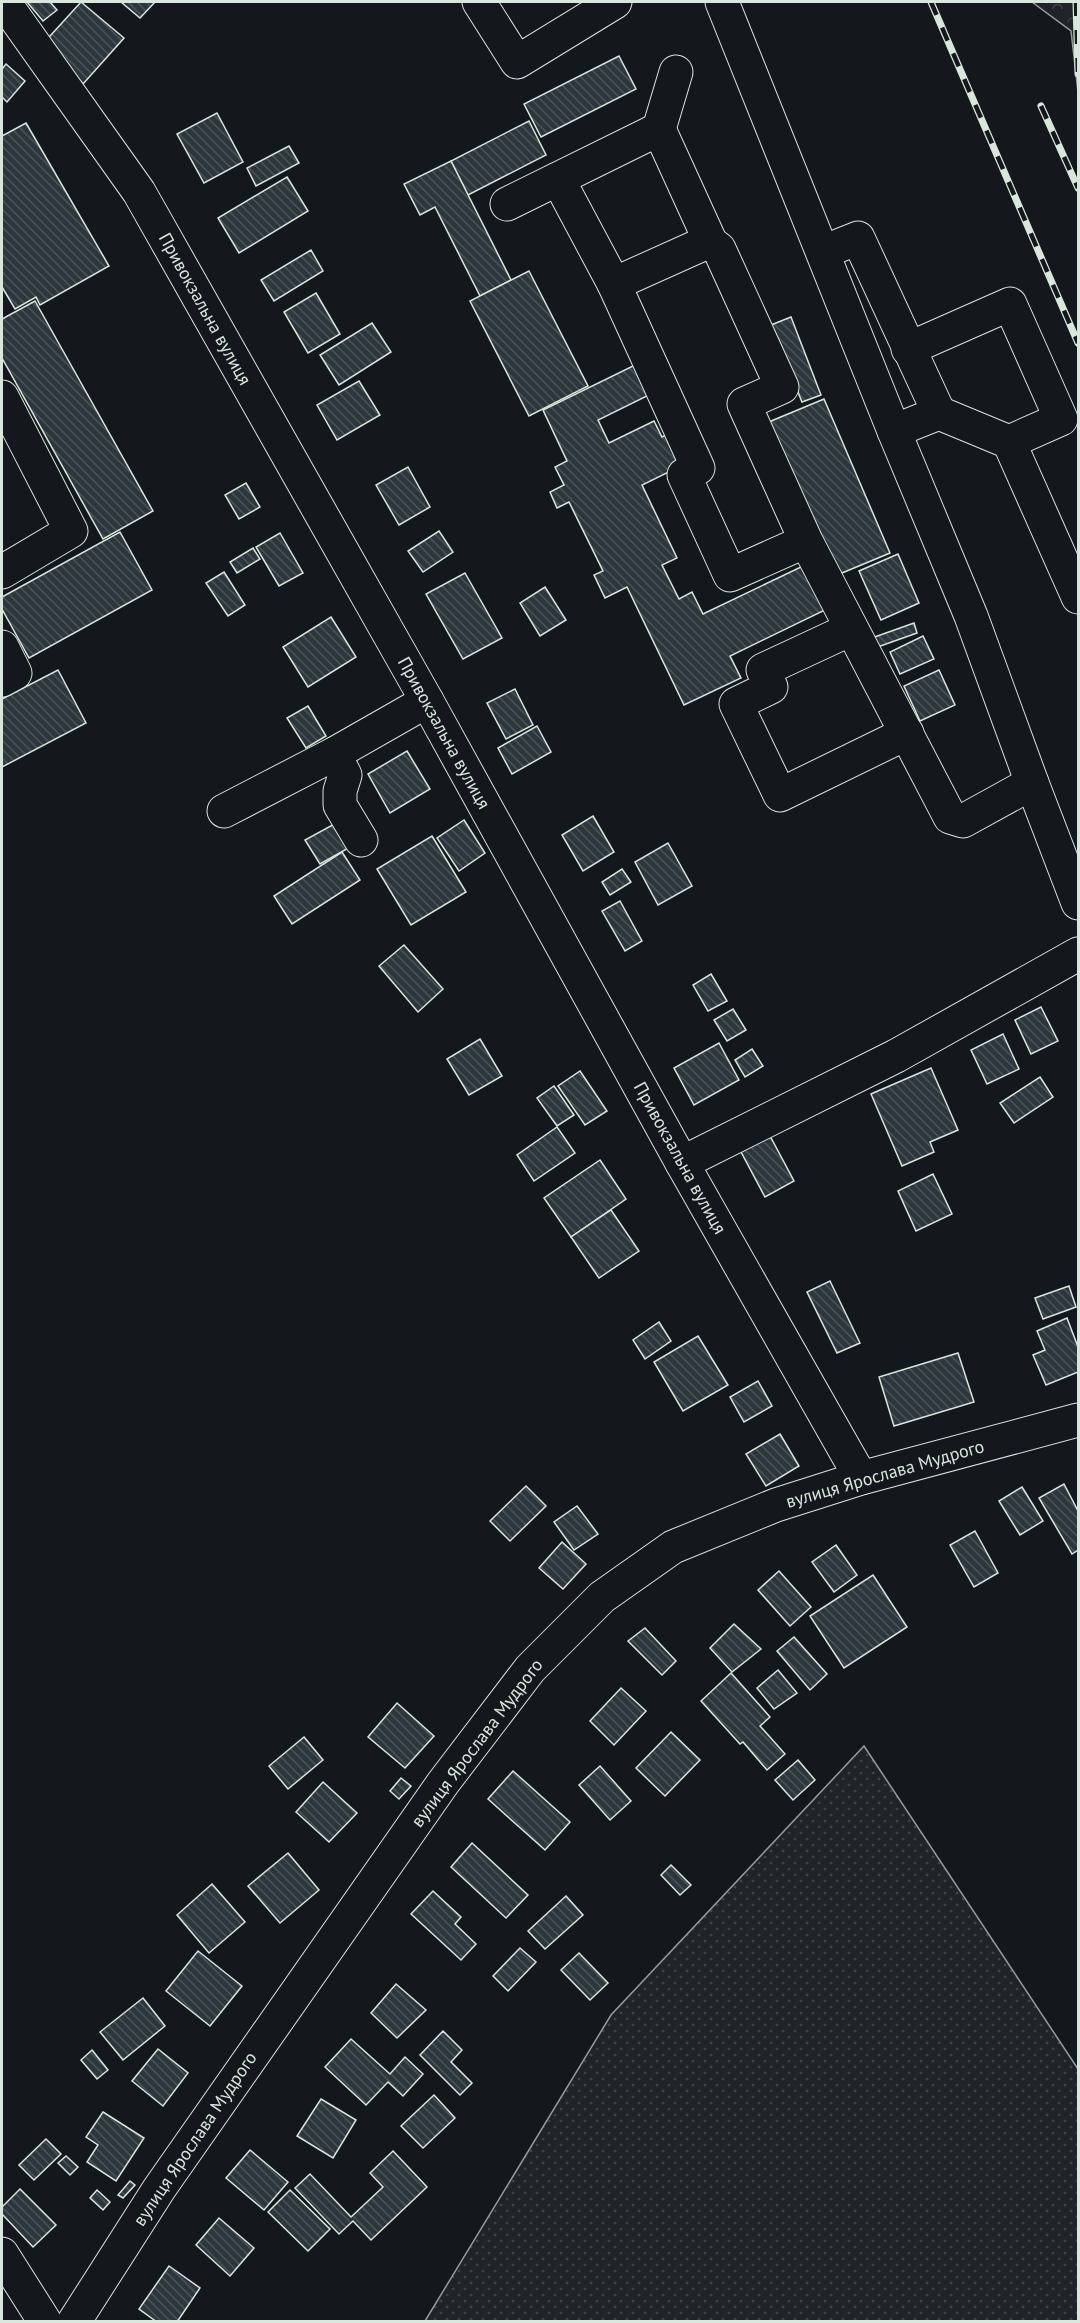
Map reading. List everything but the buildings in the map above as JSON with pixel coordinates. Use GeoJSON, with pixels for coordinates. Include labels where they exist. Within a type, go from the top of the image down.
{"type":"FeatureCollection","features":[{"type":"Feature","properties":{"kind":"street","name":"Привокзальна вулиця"},"geometry":{"type":"LineString","coordinates":[[4,2],[139,192],[427,701],[682,1163],[861,1478]]}},
{"type":"Feature","properties":{"kind":"street"},"geometry":{"type":"LineString","coordinates":[[479,2],[517,62],[615,2]]}},
{"type":"Feature","properties":{"kind":"street"},"geometry":{"type":"LineString","coordinates":[[722,2],[894,431],[971,616],[1078,903]]}},
{"type":"Feature","properties":{"kind":"street"},"geometry":{"type":"LineString","coordinates":[[676,72],[659,129],[711,243],[719,249],[782,387],[744,404],[806,541],[950,818],[963,821],[1032,783]]}},
{"type":"Feature","properties":{"kind":"street"},"geometry":{"type":"LineString","coordinates":[[507,204],[659,129]]}},
{"type":"Feature","properties":{"kind":"street"},"geometry":{"type":"LineString","coordinates":[[558,179],[614,284],[698,468],[684,475],[730,575],[806,541]]}},
{"type":"Feature","properties":{"kind":"street"},"geometry":{"type":"LineString","coordinates":[[823,252],[858,238],[939,413],[1009,442],[1078,597]]}},
{"type":"Feature","properties":{"kind":"street"},"geometry":{"type":"LineString","coordinates":[[614,284],[711,243]]}},
{"type":"Feature","properties":{"kind":"street"},"geometry":{"type":"LineString","coordinates":[[908,349],[1010,304],[1061,419],[1009,442]]}},
{"type":"Feature","properties":{"kind":"street"},"geometry":{"type":"LineString","coordinates":[[2,397],[71,531],[2,572]]}},
{"type":"Feature","properties":{"kind":"street"},"geometry":{"type":"LineString","coordinates":[[894,431],[939,413]]}},
{"type":"Feature","properties":{"kind":"street"},"geometry":{"type":"LineString","coordinates":[[851,629],[763,670],[771,687],[736,704],[780,795],[907,733]]}},
{"type":"Feature","properties":{"kind":"street"},"geometry":{"type":"LineString","coordinates":[[2,647],[15,673],[2,680]]}},
{"type":"Feature","properties":{"kind":"street"},"geometry":{"type":"LineString","coordinates":[[224,811],[334,754],[427,701]]}},
{"type":"Feature","properties":{"kind":"street"},"geometry":{"type":"LineString","coordinates":[[334,754],[345,775],[340,791],[340,805],[361,840]]}},
{"type":"Feature","properties":{"kind":"street"},"geometry":{"type":"LineString","coordinates":[[682,1163],[896,1056],[1078,954]]}},
{"type":"Feature","properties":{"kind":"street","name":"вулиця Ярослава Мудрого"},"geometry":{"type":"LineString","coordinates":[[74,2322],[179,2160],[443,1783],[530,1669],[602,1597],[673,1547],[776,1505],[861,1478],[1078,1420]]}},
{"type":"Feature","properties":{"kind":"street"},"geometry":{"type":"LineString","coordinates":[[2,2254],[45,2322]]}},
{"type":"Feature","properties":{"kind":"green space"},"geometry":{"type":"Polygon","coordinates":[[[1032,2],[1078,2],[1078,92],[1071,31],[1032,2]]]}},
{"type":"Feature","properties":{"kind":"green space"},"geometry":{"type":"Polygon","coordinates":[[[864,1746],[1078,2069],[1078,2321],[425,2321],[611,2015],[864,1746]]]}},
{"type":"Feature","properties":{"kind":"railway"},"geometry":{"type":"LineString","coordinates":[[931,2],[1078,343]]}},
{"type":"Feature","properties":{"kind":"railway"},"geometry":{"type":"LineString","coordinates":[[1076,2],[1078,74]]}},
{"type":"Feature","properties":{"kind":"railway"},"geometry":{"type":"LineString","coordinates":[[1041,106],[1078,188]]}}]}
